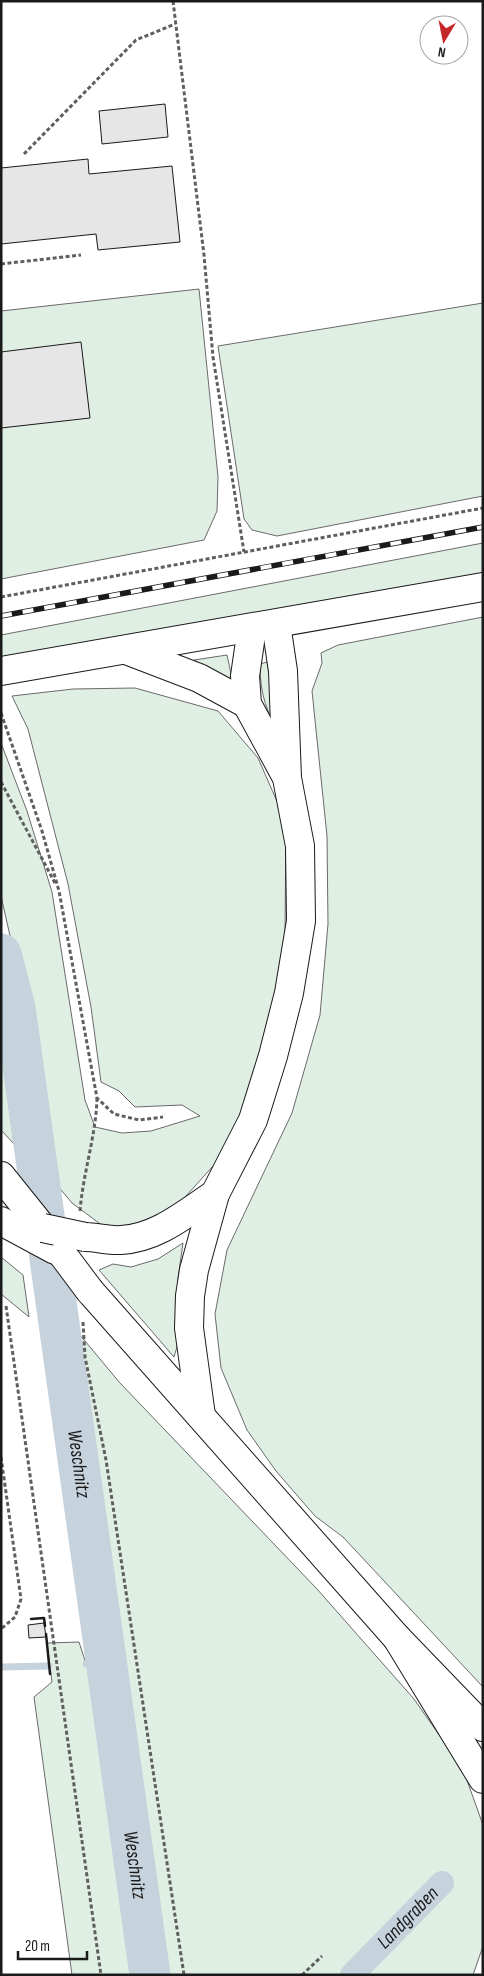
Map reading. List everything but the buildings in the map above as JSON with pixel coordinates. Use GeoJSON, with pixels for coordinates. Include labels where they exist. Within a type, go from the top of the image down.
{"type":"FeatureCollection","features":[{"type":"Feature","properties":{"kind":"main road"},"geometry":{"type":"LineString","coordinates":[[1,671],[483,587]]}},
{"type":"Feature","properties":{"kind":"main road"},"geometry":{"type":"LineString","coordinates":[[264,626],[245,676],[247,704],[287,778]]}},
{"type":"Feature","properties":{"kind":"main road"},"geometry":{"type":"LineString","coordinates":[[200,1416],[189,1328],[190,1296],[194,1270],[215,1194],[253,1120],[273,1056],[289,993],[301,921],[300,846],[287,778],[283,671],[264,626]]}},
{"type":"Feature","properties":{"kind":"main road"},"geometry":{"type":"LineString","coordinates":[[126,650],[199,678],[247,704]]}},
{"type":"Feature","properties":{"kind":"main road"},"geometry":{"type":"LineString","coordinates":[[1,1176],[90,1291],[397,1638],[483,1727]]}},
{"type":"Feature","properties":{"kind":"main road"},"geometry":{"type":"LineString","coordinates":[[43,1228],[83,1227],[120,1240],[143,1237],[163,1228],[215,1194]]}},
{"type":"Feature","properties":{"kind":"main road"},"geometry":{"type":"LineString","coordinates":[[1,1221],[63,1255]]}},
{"type":"Feature","properties":{"kind":"main road"},"geometry":{"type":"LineString","coordinates":[[397,1638],[483,1779]]}},
{"type":"Feature","properties":{"kind":"path"},"geometry":{"type":"LineString","coordinates":[[173,1],[204,255],[213,357],[244,552]]}},
{"type":"Feature","properties":{"kind":"path"},"geometry":{"type":"LineString","coordinates":[[24,154],[136,40],[175,24]]}},
{"type":"Feature","properties":{"kind":"path"},"geometry":{"type":"LineString","coordinates":[[1,264],[81,255]]}},
{"type":"Feature","properties":{"kind":"path"},"geometry":{"type":"LineString","coordinates":[[1,597],[483,508]]}},
{"type":"Feature","properties":{"kind":"path"},"geometry":{"type":"LineString","coordinates":[[1,714],[42,831],[59,890],[97,1098],[97,1114],[82,1190],[83,1227]]}},
{"type":"Feature","properties":{"kind":"path"},"geometry":{"type":"LineString","coordinates":[[1,782],[59,890]]}},
{"type":"Feature","properties":{"kind":"path"},"geometry":{"type":"LineString","coordinates":[[97,1098],[114,1114],[140,1120],[163,1117]]}},
{"type":"Feature","properties":{"kind":"path"},"geometry":{"type":"LineString","coordinates":[[6,1306],[101,1975]]}},
{"type":"Feature","properties":{"kind":"path"},"geometry":{"type":"LineString","coordinates":[[82,1318],[85,1357],[106,1460],[184,1975]]}},
{"type":"Feature","properties":{"kind":"path"},"geometry":{"type":"LineString","coordinates":[[1,1457],[22,1599],[15,1617],[1,1628]]}},
{"type":"Feature","properties":{"kind":"path"},"geometry":{"type":"LineString","coordinates":[[302,1975],[322,1956]]}},
{"type":"Feature","properties":{"kind":"green space"},"geometry":{"type":"Polygon","coordinates":[[[199,289],[218,477],[217,511],[204,540],[1,579],[1,311],[199,289]]]}},
{"type":"Feature","properties":{"kind":"green space"},"geometry":{"type":"Polygon","coordinates":[[[483,303],[483,496],[277,536],[252,530],[244,519],[218,346],[483,303]]]}},
{"type":"Feature","properties":{"kind":"green space"},"geometry":{"type":"Polygon","coordinates":[[[483,543],[483,573],[1,658],[1,635],[483,543]]]}},
{"type":"Feature","properties":{"kind":"green space"},"geometry":{"type":"Polygon","coordinates":[[[483,617],[483,1687],[343,1537],[315,1516],[276,1471],[247,1430],[221,1368],[215,1314],[227,1250],[292,1113],[320,1015],[328,924],[327,836],[312,691],[322,663],[321,653],[338,645],[483,617]]]}},
{"type":"Feature","properties":{"kind":"green space"},"geometry":{"type":"Polygon","coordinates":[[[227,655],[233,683],[194,660],[227,655]]]}},
{"type":"Feature","properties":{"kind":"green space"},"geometry":{"type":"Polygon","coordinates":[[[267,662],[282,740],[268,712],[261,686],[260,664],[267,662]]]}},
{"type":"Feature","properties":{"kind":"green space"},"geometry":{"type":"Polygon","coordinates":[[[135,688],[218,711],[258,758],[286,822],[285,933],[279,1015],[257,1095],[223,1155],[177,1206],[146,1229],[107,1229],[72,1203],[46,1172],[45,1121],[20,980],[1,896],[1,743],[27,811],[52,892],[85,1100],[95,1127],[122,1133],[151,1131],[200,1116],[182,1105],[135,1107],[119,1091],[101,1082],[91,1007],[68,884],[28,729],[12,696],[73,689],[135,688]]]}},
{"type":"Feature","properties":{"kind":"green space"},"geometry":{"type":"Polygon","coordinates":[[[1,1045],[14,1144],[1,1130],[1,1045]]]}},
{"type":"Feature","properties":{"kind":"green space"},"geometry":{"type":"Polygon","coordinates":[[[183,1243],[178,1278],[179,1340],[174,1357],[99,1270],[113,1264],[131,1267],[158,1259],[183,1243]]]}},
{"type":"Feature","properties":{"kind":"green space"},"geometry":{"type":"Polygon","coordinates":[[[1,1257],[23,1275],[29,1317],[1,1294],[1,1257]]]}},
{"type":"Feature","properties":{"kind":"green space"},"geometry":{"type":"Polygon","coordinates":[[[70,1323],[120,1383],[317,1589],[414,1699],[463,1769],[483,1825],[483,1946],[473,1975],[162,1975],[70,1323]]]}},
{"type":"Feature","properties":{"kind":"green space"},"geometry":{"type":"Polygon","coordinates":[[[79,1642],[91,1679],[132,1975],[72,1975],[34,1697],[52,1682],[47,1643],[79,1642]]]}},
{"type":"Feature","properties":{"kind":"waterway","name":"Weschnitz"},"geometry":{"type":"LineString","coordinates":[[1,954],[15,1008],[150,1975]]}},
{"type":"Feature","properties":{"kind":"waterway"},"geometry":{"type":"LineString","coordinates":[[86,1664],[106,1663]]}},
{"type":"Feature","properties":{"kind":"waterway"},"geometry":{"type":"LineString","coordinates":[[1,1667],[49,1666]]}},
{"type":"Feature","properties":{"kind":"waterway","name":"Landgraben"},"geometry":{"type":"LineString","coordinates":[[352,1975],[442,1883]]}},
{"type":"Feature","properties":{"kind":"railway"},"geometry":{"type":"LineString","coordinates":[[1,616],[483,527]]}},
{"type":"Feature","properties":{"kind":"wall"},"geometry":{"type":"LineString","coordinates":[[31,1619],[44,1618],[45,1626]]}},
{"type":"Feature","properties":{"kind":"wall"},"geometry":{"type":"LineString","coordinates":[[46,1634],[50,1674]]}}]}
